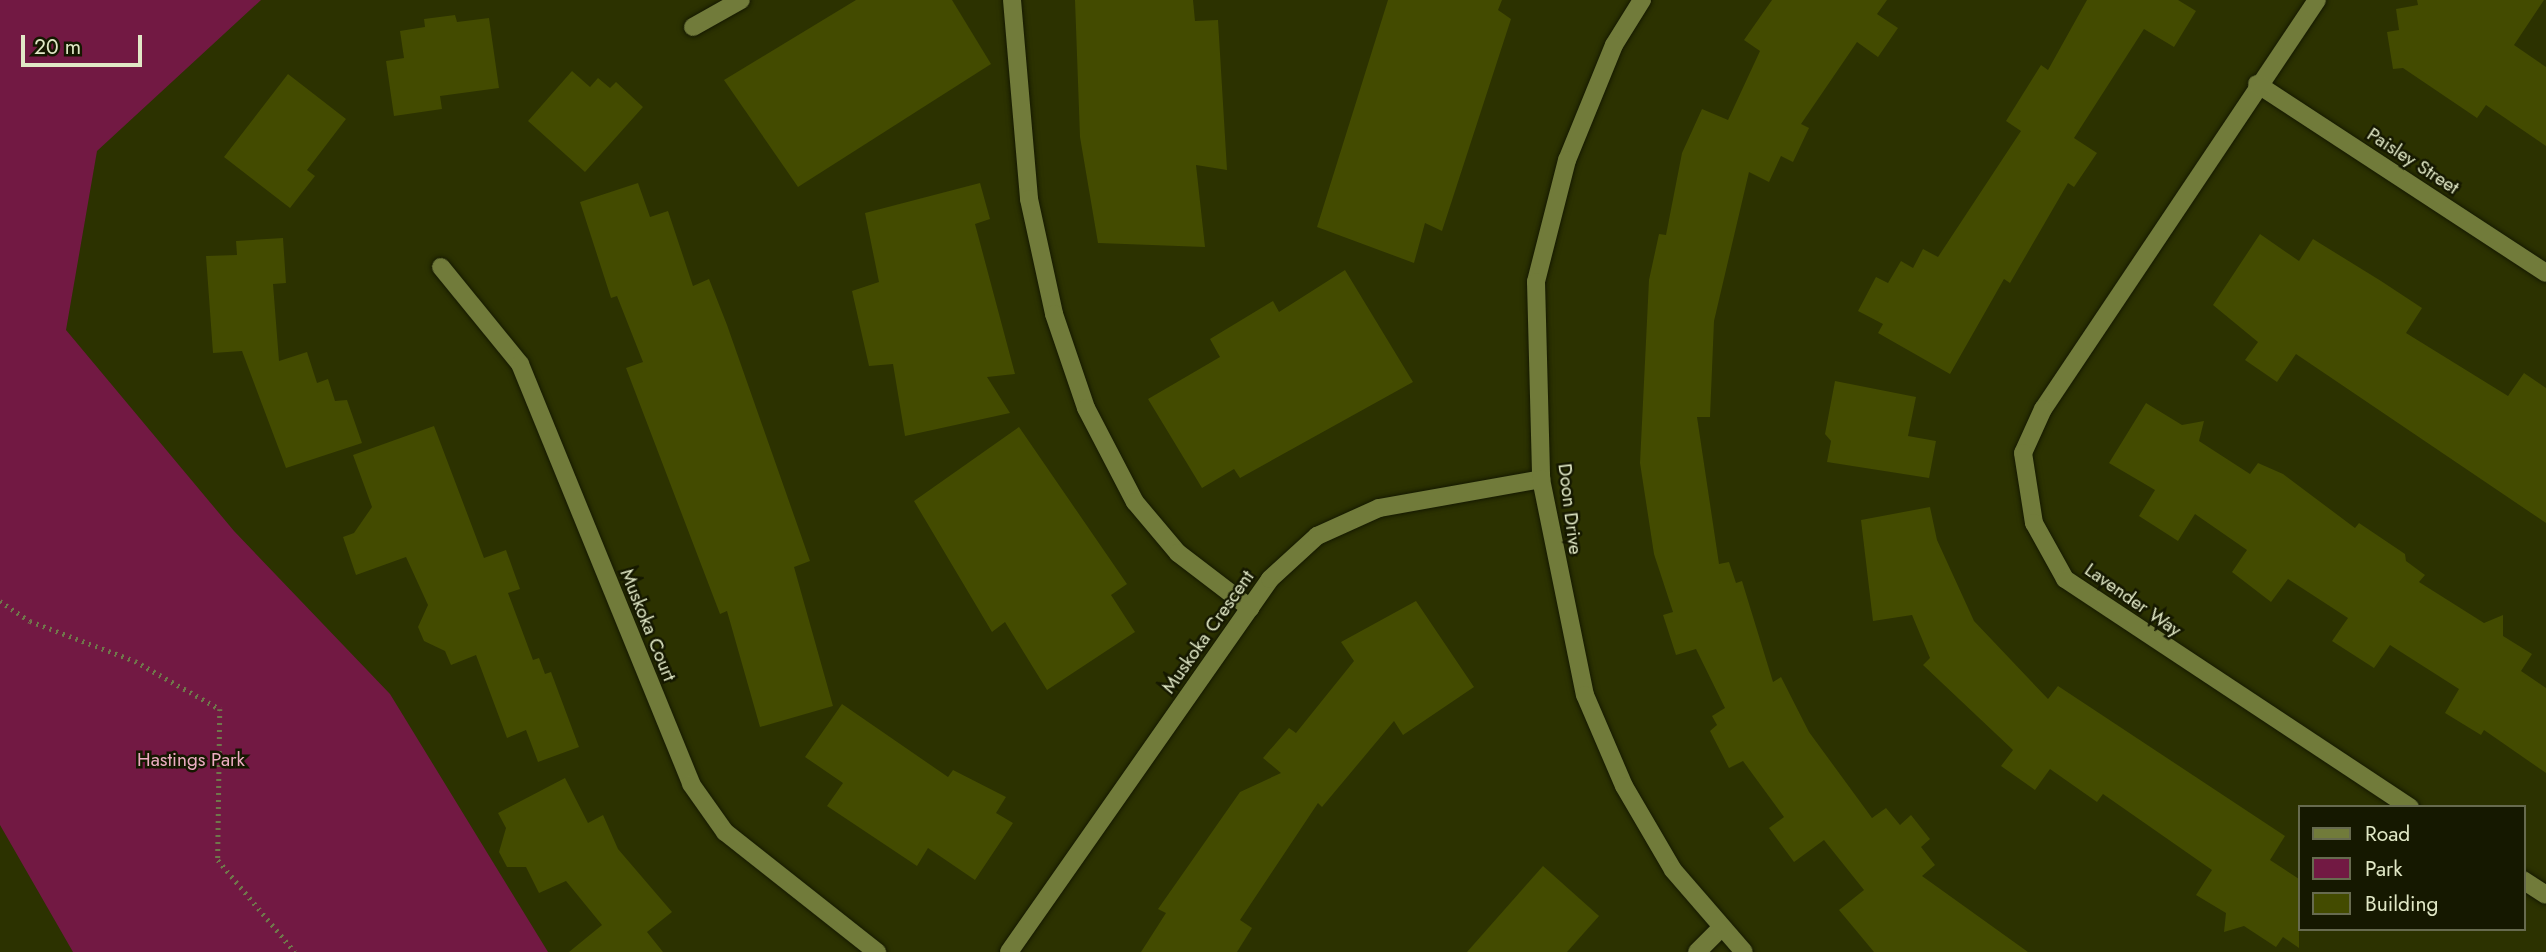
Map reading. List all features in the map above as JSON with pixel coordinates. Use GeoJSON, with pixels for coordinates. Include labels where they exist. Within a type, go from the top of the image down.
{"type":"FeatureCollection","features":[{"type":"Feature","properties":{"kind":"street"},"geometry":{"type":"LineString","coordinates":[[693,27],[741,0]]}},
{"type":"Feature","properties":{"kind":"street"},"geometry":{"type":"LineString","coordinates":[[1012,0],[1029,199],[1054,314],[1086,408],[1135,502],[1178,553],[1250,608]]}},
{"type":"Feature","properties":{"kind":"street","name":"Doon Drive"},"geometry":{"type":"LineString","coordinates":[[1642,0],[1614,46],[1567,160],[1536,282],[1541,479],[1585,695],[1624,786],[1673,870],[1744,952]]}},
{"type":"Feature","properties":{"kind":"street","name":"Lavender Way"},"geometry":{"type":"LineString","coordinates":[[2317,0],[2257,84],[2043,408],[2023,453],[2034,523],[2065,579],[2407,805]]}},
{"type":"Feature","properties":{"kind":"street","name":"Paisley Street"},"geometry":{"type":"LineString","coordinates":[[2257,84],[2546,273]]}},
{"type":"Feature","properties":{"kind":"street","name":"Muskoka Court"},"geometry":{"type":"LineString","coordinates":[[441,267],[520,364],[691,784],[725,832],[877,952]]}},
{"type":"Feature","properties":{"kind":"street","name":"Muskoka Crescent"},"geometry":{"type":"LineString","coordinates":[[1009,952],[1270,579],[1317,536],[1379,508],[1541,479]]}},
{"type":"Feature","properties":{"kind":"street"},"geometry":{"type":"LineString","coordinates":[[2525,881],[2546,895]]}},
{"type":"Feature","properties":{"kind":"street"},"geometry":{"type":"LineString","coordinates":[[1697,952],[1722,927]]}},
{"type":"Feature","properties":{"kind":"path"},"geometry":{"type":"LineString","coordinates":[[0,601],[30,621],[135,661],[220,709],[218,860],[295,952]]}},
{"type":"Feature","properties":{"kind":"green space","name":"Hastings Park"},"geometry":{"type":"Polygon","coordinates":[[[0,0],[261,0],[97,151],[66,330],[234,531],[390,694],[548,952],[73,952],[0,825],[0,0]]]}},
{"type":"Feature","properties":{"kind":"building"},"geometry":{"type":"Polygon","coordinates":[[[856,0],[952,0],[991,64],[798,187],[724,80],[856,0]]]}},
{"type":"Feature","properties":{"kind":"building"},"geometry":{"type":"Polygon","coordinates":[[[1075,0],[1193,0],[1195,21],[1218,20],[1227,170],[1196,165],[1205,247],[1098,243],[1080,137],[1075,0]]]}},
{"type":"Feature","properties":{"kind":"building"},"geometry":{"type":"Polygon","coordinates":[[[1388,0],[1502,0],[1498,10],[1511,19],[1442,231],[1425,223],[1414,263],[1317,227],[1388,0]]]}},
{"type":"Feature","properties":{"kind":"building"},"geometry":{"type":"Polygon","coordinates":[[[1772,0],[1887,0],[1877,14],[1898,28],[1878,57],[1857,42],[1801,124],[1809,128],[1793,162],[1781,156],[1769,182],[1749,172],[1714,321],[1710,417],[1697,417],[1719,564],[1729,562],[1736,583],[1742,581],[1773,682],[1781,677],[1809,732],[1872,818],[1886,808],[1900,825],[1911,815],[1930,839],[1921,847],[1935,865],[1922,876],[2028,952],[1874,952],[1839,910],[1864,890],[1824,840],[1794,862],[1769,828],[1784,817],[1743,761],[1729,768],[1710,731],[1717,725],[1712,716],[1725,708],[1696,649],[1676,655],[1663,615],[1673,612],[1654,554],[1640,463],[1649,280],[1659,234],[1666,235],[1682,153],[1702,109],[1728,120],[1760,51],[1744,40],[1772,0]]]}},
{"type":"Feature","properties":{"kind":"building"},"geometry":{"type":"Polygon","coordinates":[[[2087,0],[2178,0],[2196,11],[2174,47],[2144,29],[2074,138],[2097,153],[2074,187],[2068,183],[2010,283],[2004,279],[1950,374],[1878,333],[1883,324],[1858,311],[1876,277],[1888,283],[1901,261],[1913,268],[1923,249],[1938,257],[2021,131],[2006,121],[2041,65],[2048,70],[2087,0]]]}},
{"type":"Feature","properties":{"kind":"building"},"geometry":{"type":"Polygon","coordinates":[[[2417,0],[2544,0],[2514,45],[2546,67],[2546,146],[2486,105],[2477,118],[2403,68],[2393,69],[2387,32],[2399,30],[2396,9],[2418,5],[2417,0]]]}},
{"type":"Feature","properties":{"kind":"building"},"geometry":{"type":"Polygon","coordinates":[[[455,15],[457,22],[489,18],[499,88],[440,96],[442,109],[394,116],[386,61],[404,58],[400,31],[425,27],[424,19],[455,15]]]}},
{"type":"Feature","properties":{"kind":"building"},"geometry":{"type":"Polygon","coordinates":[[[572,71],[590,87],[598,78],[610,88],[616,82],[643,107],[585,172],[528,121],[572,71]]]}},
{"type":"Feature","properties":{"kind":"building"},"geometry":{"type":"Polygon","coordinates":[[[288,74],[346,119],[307,170],[315,176],[290,208],[224,157],[288,74]]]}},
{"type":"Feature","properties":{"kind":"building"},"geometry":{"type":"Polygon","coordinates":[[[638,183],[650,217],[668,211],[693,286],[709,279],[727,325],[810,561],[794,567],[833,706],[760,727],[727,611],[720,614],[626,368],[643,362],[617,296],[611,298],[580,202],[638,183]]]}},
{"type":"Feature","properties":{"kind":"building"},"geometry":{"type":"Polygon","coordinates":[[[980,183],[990,219],[975,224],[1015,374],[987,377],[1010,413],[905,436],[893,364],[869,366],[852,291],[879,282],[865,213],[980,183]]]}},
{"type":"Feature","properties":{"kind":"building"},"geometry":{"type":"Polygon","coordinates":[[[2260,234],[2299,261],[2313,239],[2381,281],[2422,308],[2406,333],[2508,396],[2524,373],[2546,388],[2546,523],[2296,354],[2277,382],[2245,360],[2258,342],[2213,305],[2260,234]]]}},
{"type":"Feature","properties":{"kind":"building"},"geometry":{"type":"Polygon","coordinates":[[[283,238],[286,283],[273,284],[279,361],[307,352],[317,383],[328,379],[335,401],[347,400],[362,443],[286,468],[242,351],[213,353],[206,256],[237,255],[236,241],[283,238]]]}},
{"type":"Feature","properties":{"kind":"building"},"geometry":{"type":"Polygon","coordinates":[[[1345,270],[1413,382],[1240,478],[1234,469],[1202,488],[1148,399],[1220,357],[1210,339],[1273,301],[1279,312],[1345,270]]]}},
{"type":"Feature","properties":{"kind":"building"},"geometry":{"type":"Polygon","coordinates":[[[1835,381],[1916,397],[1908,436],[1936,441],[1929,478],[1827,462],[1831,441],[1825,434],[1835,381]]]}},
{"type":"Feature","properties":{"kind":"building"},"geometry":{"type":"Polygon","coordinates":[[[2146,403],[2182,425],[2204,421],[2199,441],[2250,474],[2258,463],[2283,474],[2355,528],[2359,523],[2405,554],[2406,561],[2425,575],[2419,582],[2484,623],[2503,615],[2503,636],[2532,654],[2521,671],[2546,688],[2546,773],[2484,730],[2481,735],[2445,713],[2459,689],[2390,645],[2374,668],[2332,641],[2348,618],[2288,579],[2271,602],[2232,572],[2247,550],[2195,514],[2178,541],[2139,516],[2155,490],[2109,463],[2146,403]]]}},
{"type":"Feature","properties":{"kind":"building"},"geometry":{"type":"Polygon","coordinates":[[[434,426],[484,558],[506,550],[520,589],[508,593],[533,660],[539,658],[545,674],[551,672],[579,747],[538,762],[526,730],[507,738],[476,655],[451,665],[445,651],[424,641],[418,627],[428,605],[406,557],[356,575],[343,537],[354,533],[372,507],[353,455],[434,426]]]}},
{"type":"Feature","properties":{"kind":"building"},"geometry":{"type":"Polygon","coordinates":[[[1019,427],[1127,584],[1111,595],[1135,632],[1047,690],[1005,622],[992,632],[914,501],[1019,427]]]}},
{"type":"Feature","properties":{"kind":"building"},"geometry":{"type":"Polygon","coordinates":[[[1930,507],[1937,540],[1974,621],[2048,699],[2058,686],[2285,836],[2270,860],[2298,878],[2299,948],[2283,937],[2276,947],[2244,926],[2224,932],[2226,913],[2196,895],[2212,870],[2103,794],[2097,802],[2050,769],[2035,790],[2001,766],[2013,750],[1923,665],[1930,658],[1912,615],[1873,621],[1861,520],[1930,507]]]}},
{"type":"Feature","properties":{"kind":"building"},"geometry":{"type":"Polygon","coordinates":[[[1416,601],[1474,687],[1403,735],[1394,721],[1322,807],[1318,803],[1240,920],[1252,928],[1237,952],[1141,952],[1166,913],[1158,909],[1240,792],[1281,773],[1263,758],[1289,728],[1296,733],[1354,661],[1341,642],[1416,601]]]}},
{"type":"Feature","properties":{"kind":"building"},"geometry":{"type":"Polygon","coordinates":[[[842,704],[948,777],[953,770],[1006,797],[996,813],[1013,823],[975,880],[928,848],[917,866],[827,806],[843,783],[805,757],[842,704]]]}},
{"type":"Feature","properties":{"kind":"building"},"geometry":{"type":"Polygon","coordinates":[[[565,778],[588,823],[603,815],[618,849],[672,912],[647,932],[663,952],[569,952],[602,925],[566,881],[539,893],[526,867],[507,867],[499,852],[506,828],[498,813],[565,778]]]}},
{"type":"Feature","properties":{"kind":"building"},"geometry":{"type":"Polygon","coordinates":[[[1543,866],[1599,916],[1567,952],[1467,952],[1543,866]]]}}]}
